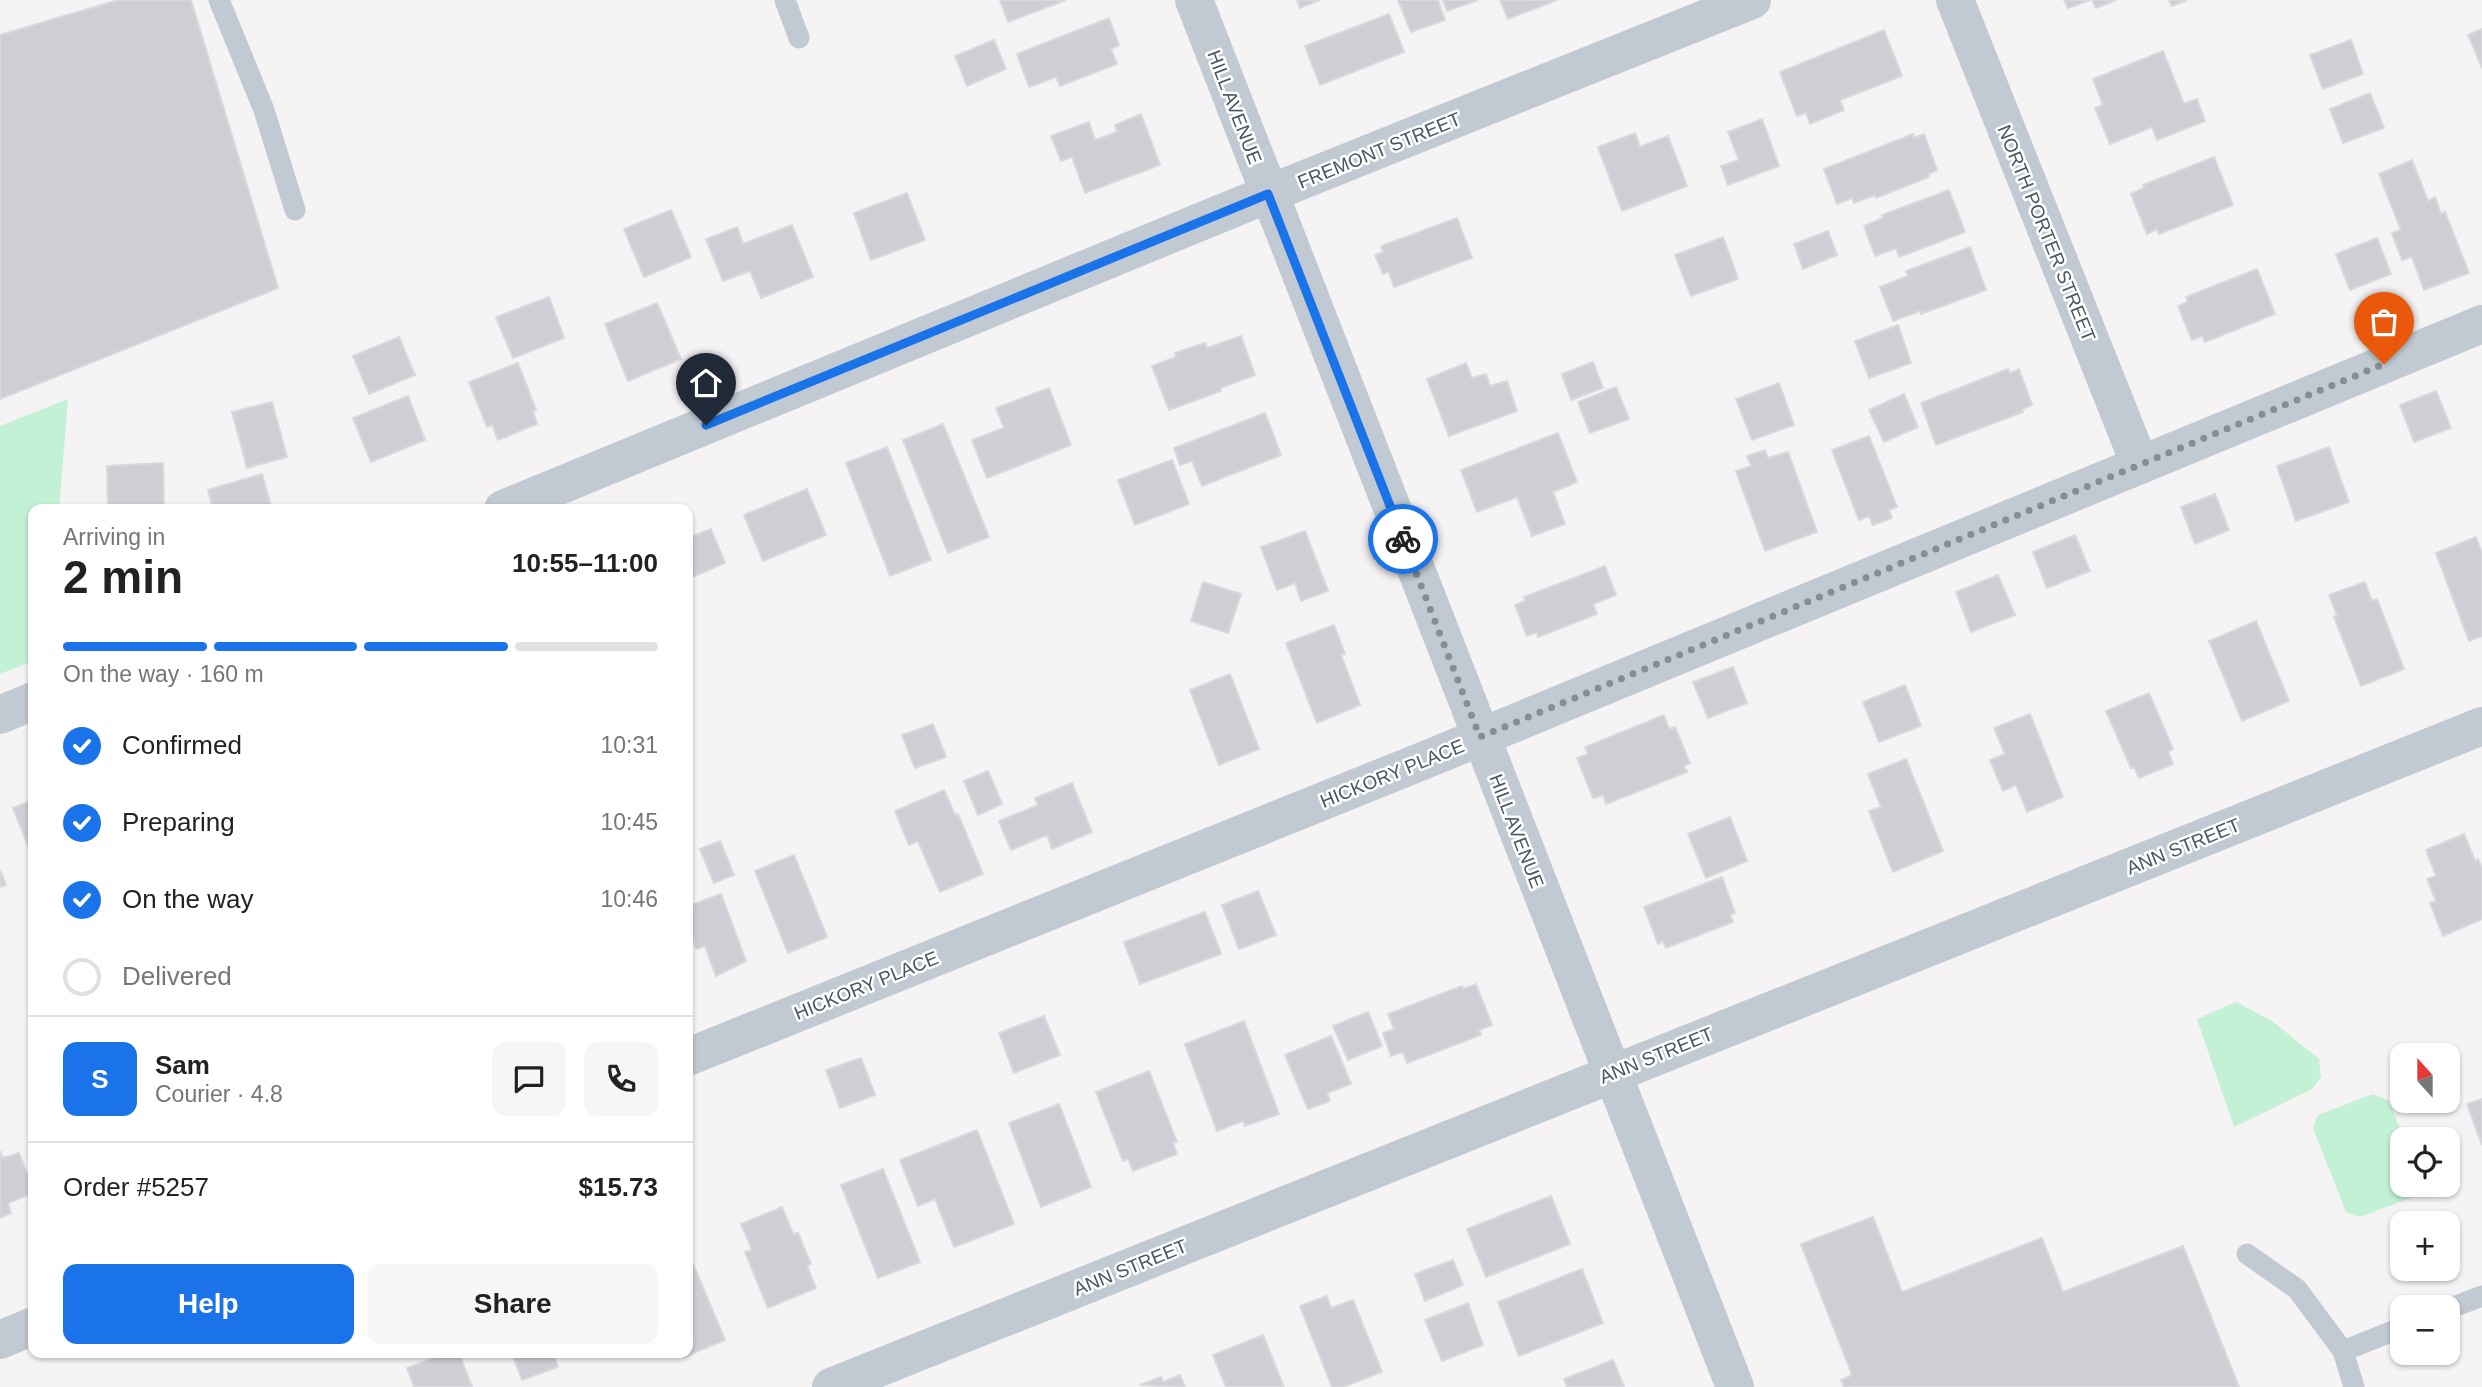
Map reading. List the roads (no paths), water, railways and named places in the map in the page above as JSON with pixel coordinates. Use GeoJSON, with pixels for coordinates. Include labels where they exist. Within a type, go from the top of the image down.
{"type":"FeatureCollection","features":[{"type":"Feature","properties":{"kind":"street","name":"HILL AVENUE"},"geometry":{"type":"LineString","coordinates":[[1194,0],[1735,1387]]}},
{"type":"Feature","properties":{"kind":"street","name":"FREMONT STREET"},"geometry":{"type":"LineString","coordinates":[[515,504],[1268,194],[1676,14],[1752,0]]}},
{"type":"Feature","properties":{"kind":"street","name":"NORTH PORTER STREET"},"geometry":{"type":"LineString","coordinates":[[1955,0],[2140,465]]}},
{"type":"Feature","properties":{"kind":"street","name":"HICKORY PLACE"},"geometry":{"type":"LineString","coordinates":[[693,1055],[1480,737],[2482,324]]}},
{"type":"Feature","properties":{"kind":"street"},"geometry":{"type":"LineString","coordinates":[[0,715],[28,703]]}},
{"type":"Feature","properties":{"kind":"street","name":"ANN STREET"},"geometry":{"type":"LineString","coordinates":[[831,1387],[2482,726]]}},
{"type":"Feature","properties":{"kind":"street"},"geometry":{"type":"LineString","coordinates":[[0,1340],[28,1328]]}},
{"type":"Feature","properties":{"kind":"lane"},"geometry":{"type":"LineString","coordinates":[[219,0],[264,110],[295,210]]}},
{"type":"Feature","properties":{"kind":"lane"},"geometry":{"type":"LineString","coordinates":[[785,0],[799,38]]}},
{"type":"Feature","properties":{"kind":"lane"},"geometry":{"type":"LineString","coordinates":[[2248,1254],[2297,1289],[2343,1351],[2354,1387]]}},
{"type":"Feature","properties":{"kind":"lane"},"geometry":{"type":"LineString","coordinates":[[2460,1304],[2482,1296]]}},
{"type":"Feature","properties":{"kind":"lane"},"geometry":{"type":"LineString","coordinates":[[2343,1351],[2390,1332]]}}]}
